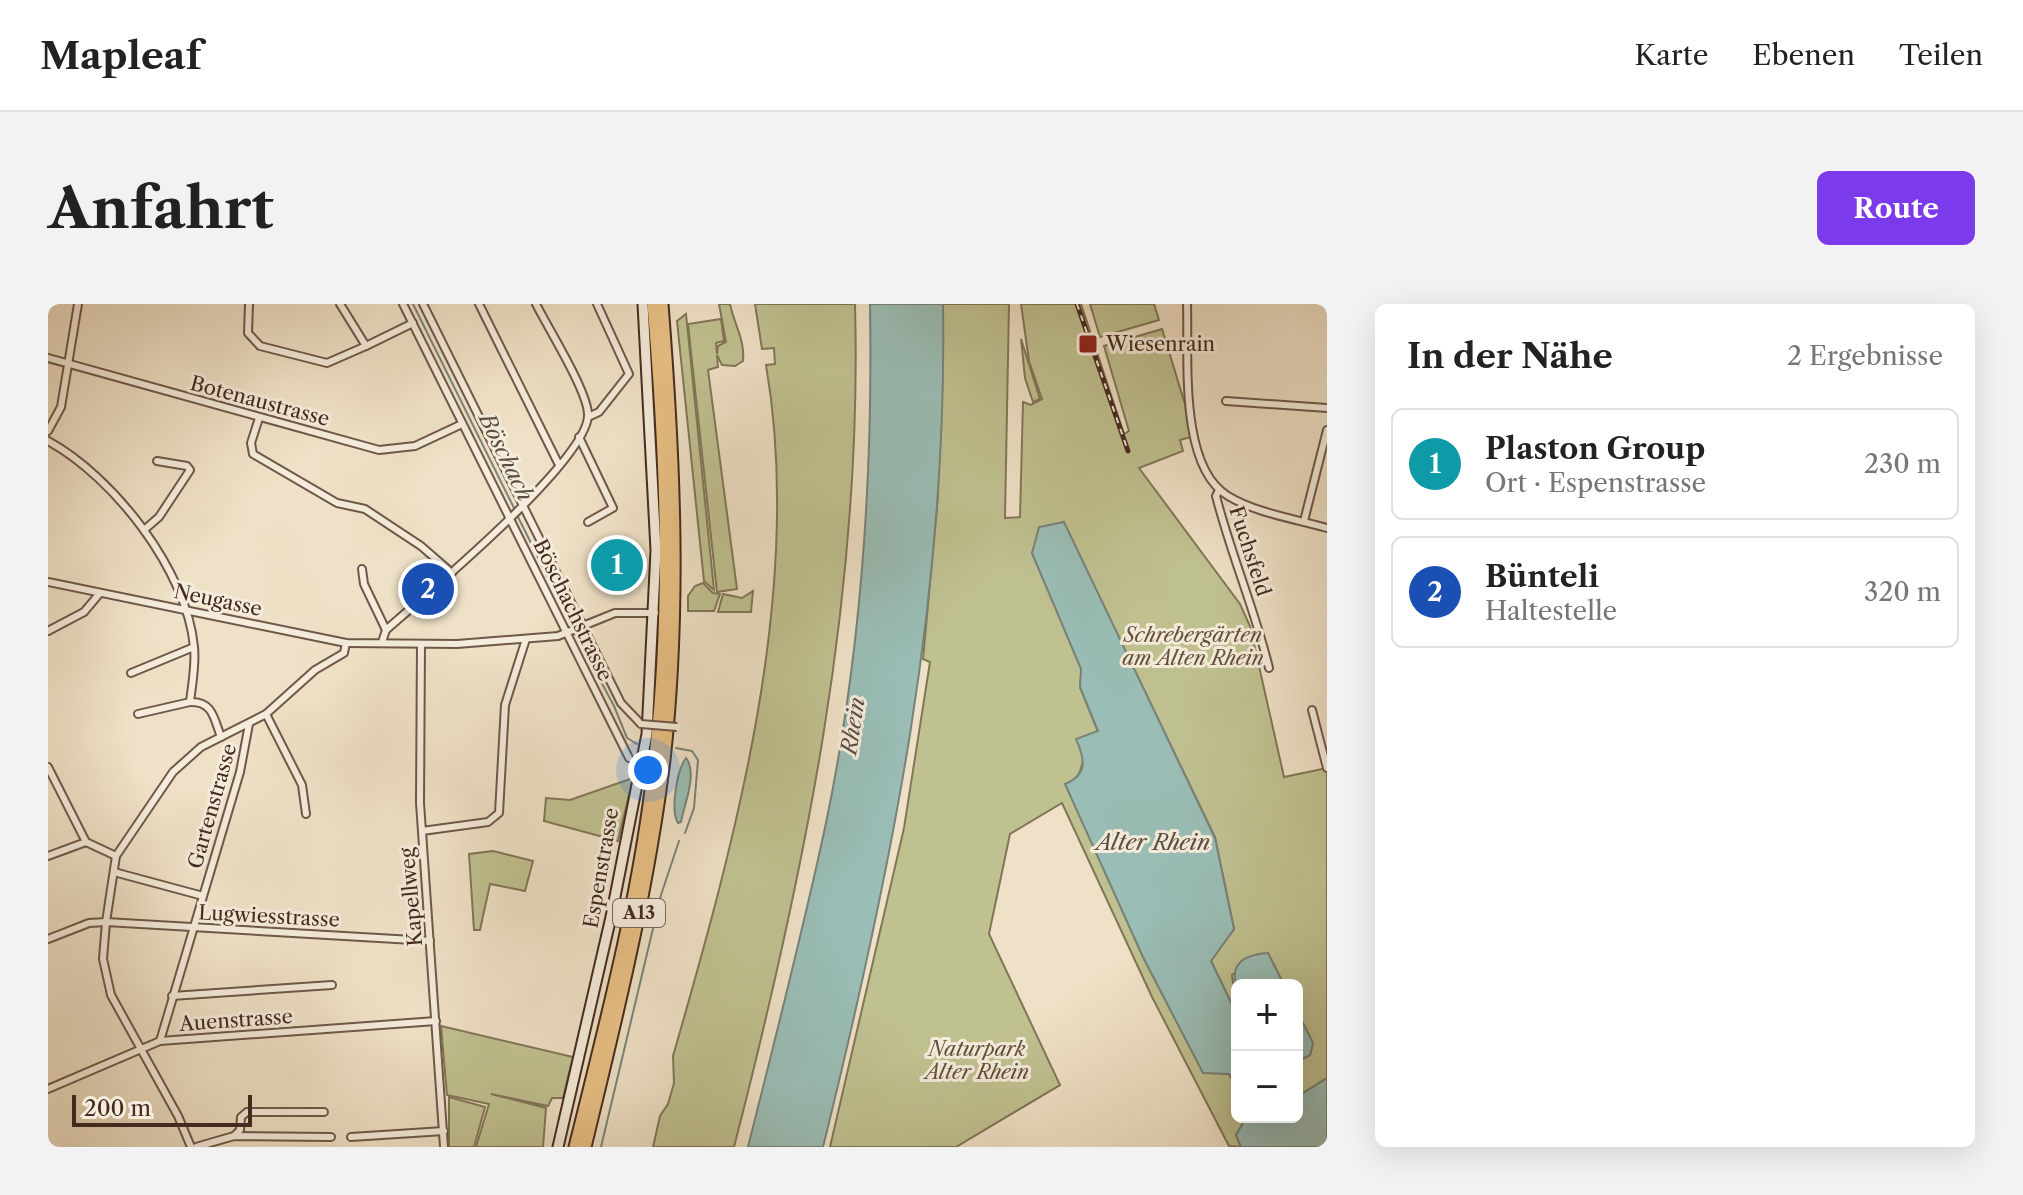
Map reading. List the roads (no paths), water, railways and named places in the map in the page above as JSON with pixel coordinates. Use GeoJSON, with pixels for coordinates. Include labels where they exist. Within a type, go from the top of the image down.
{"type":"FeatureCollection","features":[{"type":"Feature","properties":{"kind":"highway","name":"A13"},"geometry":{"type":"LineString","coordinates":[[574,1147],[639,871],[660,707],[666,580],[665,507],[653,304]]}},
{"type":"Feature","properties":{"kind":"highway","name":"A13"},"geometry":{"type":"LineString","coordinates":[[585,1147],[648,870],[666,736],[674,550],[662,304]]}},
{"type":"Feature","properties":{"kind":"street"},"geometry":{"type":"LineString","coordinates":[[48,431],[61,407],[78,304]]}},
{"type":"Feature","properties":{"kind":"street"},"geometry":{"type":"LineString","coordinates":[[249,304],[248,333],[260,346],[327,363],[413,323]]}},
{"type":"Feature","properties":{"kind":"street"},"geometry":{"type":"LineString","coordinates":[[340,304],[366,346]]}},
{"type":"Feature","properties":{"kind":"street","name":"Böschachstrasse"},"geometry":{"type":"LineString","coordinates":[[403,304],[629,758]]}},
{"type":"Feature","properties":{"kind":"street"},"geometry":{"type":"LineString","coordinates":[[423,304],[621,703],[641,724],[677,727]]}},
{"type":"Feature","properties":{"kind":"street"},"geometry":{"type":"LineString","coordinates":[[479,304],[558,463]]}},
{"type":"Feature","properties":{"kind":"street"},"geometry":{"type":"LineString","coordinates":[[382,642],[386,630],[512,518],[579,437],[588,417],[585,402],[536,304]]}},
{"type":"Feature","properties":{"kind":"street"},"geometry":{"type":"LineString","coordinates":[[588,417],[599,412],[629,374],[597,304]]}},
{"type":"Feature","properties":{"kind":"street","name":"Espenstrasse"},"geometry":{"type":"LineString","coordinates":[[558,1147],[643,760],[655,613],[656,510],[643,304]]}},
{"type":"Feature","properties":{"kind":"street","name":"Fuchsfeld"},"geometry":{"type":"LineString","coordinates":[[1187,304],[1194,439],[1209,477],[1219,490],[1216,496],[1232,555],[1260,628],[1269,668]]}},
{"type":"Feature","properties":{"kind":"street","name":"Botenaustrasse"},"geometry":{"type":"LineString","coordinates":[[48,358],[379,450],[415,446],[462,424]]}},
{"type":"Feature","properties":{"kind":"street"},"geometry":{"type":"LineString","coordinates":[[1226,401],[1327,408]]}},
{"type":"Feature","properties":{"kind":"street"},"geometry":{"type":"LineString","coordinates":[[259,418],[251,443],[253,454],[337,503],[365,509],[421,546],[452,573]]}},
{"type":"Feature","properties":{"kind":"street"},"geometry":{"type":"LineString","coordinates":[[1304,521],[1327,430]]}},
{"type":"Feature","properties":{"kind":"street"},"geometry":{"type":"LineString","coordinates":[[579,437],[613,508],[588,522]]}},
{"type":"Feature","properties":{"kind":"street"},"geometry":{"type":"LineString","coordinates":[[48,441],[114,490],[144,530],[185,610],[194,647],[190,702]]}},
{"type":"Feature","properties":{"kind":"street"},"geometry":{"type":"LineString","coordinates":[[144,530],[159,517],[190,470],[187,466],[157,461]]}},
{"type":"Feature","properties":{"kind":"street"},"geometry":{"type":"LineString","coordinates":[[1219,490],[1244,503],[1327,528]]}},
{"type":"Feature","properties":{"kind":"street"},"geometry":{"type":"LineString","coordinates":[[362,569],[364,584],[386,630]]}},
{"type":"Feature","properties":{"kind":"street","name":"Neugasse"},"geometry":{"type":"LineString","coordinates":[[48,582],[346,643],[421,644],[526,639],[566,633],[621,612],[655,613]]}},
{"type":"Feature","properties":{"kind":"street"},"geometry":{"type":"LineString","coordinates":[[48,631],[84,612],[100,593]]}},
{"type":"Feature","properties":{"kind":"street"},"geometry":{"type":"LineString","coordinates":[[422,831],[488,822],[499,813],[505,705],[526,639]]}},
{"type":"Feature","properties":{"kind":"street"},"geometry":{"type":"LineString","coordinates":[[331,1137],[234,1136],[194,1147],[139,1049],[105,976],[102,952],[116,856],[173,772],[201,747],[266,714],[315,670],[344,653],[346,643]]}},
{"type":"Feature","properties":{"kind":"street","name":"Kapellweg"},"geometry":{"type":"LineString","coordinates":[[421,644],[418,762],[444,1147]]}},
{"type":"Feature","properties":{"kind":"street"},"geometry":{"type":"LineString","coordinates":[[131,673],[194,647]]}},
{"type":"Feature","properties":{"kind":"street"},"geometry":{"type":"LineString","coordinates":[[138,714],[200,702],[210,709],[221,737]]}},
{"type":"Feature","properties":{"kind":"street"},"geometry":{"type":"LineString","coordinates":[[1312,710],[1327,768]]}},
{"type":"Feature","properties":{"kind":"street"},"geometry":{"type":"LineString","coordinates":[[266,714],[302,785],[306,814]]}},
{"type":"Feature","properties":{"kind":"street","name":"Gartenstrasse"},"geometry":{"type":"LineString","coordinates":[[160,1041],[240,772],[249,724]]}},
{"type":"Feature","properties":{"kind":"street"},"geometry":{"type":"LineString","coordinates":[[48,767],[86,842],[116,856]]}},
{"type":"Feature","properties":{"kind":"street"},"geometry":{"type":"LineString","coordinates":[[48,856],[86,842]]}},
{"type":"Feature","properties":{"kind":"street","name":"Gartenstrasse"},"geometry":{"type":"LineString","coordinates":[[114,872],[203,896]]}},
{"type":"Feature","properties":{"kind":"street","name":"Lugwiesstrasse"},"geometry":{"type":"LineString","coordinates":[[48,939],[89,923],[106,922],[430,941]]}},
{"type":"Feature","properties":{"kind":"street"},"geometry":{"type":"LineString","coordinates":[[172,996],[332,985]]}},
{"type":"Feature","properties":{"kind":"street","name":"Auenstrasse"},"geometry":{"type":"LineString","coordinates":[[48,1089],[160,1041],[436,1021]]}},
{"type":"Feature","properties":{"kind":"street"},"geometry":{"type":"LineString","coordinates":[[234,1136],[240,1130],[241,1117],[247,1112],[324,1112]]}},
{"type":"Feature","properties":{"kind":"street"},"geometry":{"type":"LineString","coordinates":[[351,1137],[444,1131]]}},
{"type":"Feature","properties":{"kind":"water","name":"Rhein"},"geometry":{"type":"Polygon","coordinates":[[[870,304],[943,304],[942,412],[936,518],[911,729],[872,938],[823,1147],[748,1147],[817,864],[848,695],[867,499],[870,304]]]}},
{"type":"Feature","properties":{"kind":"water","name":"Alter Rhein"},"geometry":{"type":"Polygon","coordinates":[[[1064,522],[1215,838],[1234,929],[1211,961],[1231,1003],[1231,1078],[1229,1074],[1203,1073],[1143,957],[1065,784],[1081,771],[1083,760],[1076,739],[1098,731],[1080,687],[1081,669],[1032,553],[1039,527],[1064,522]]]}},
{"type":"Feature","properties":{"kind":"water"},"geometry":{"type":"Polygon","coordinates":[[[686,758],[691,772],[689,789],[681,822],[678,823],[676,790],[686,758]]]}},
{"type":"Feature","properties":{"kind":"water"},"geometry":{"type":"Polygon","coordinates":[[[1268,953],[1281,979],[1235,979],[1239,963],[1251,956],[1268,953]]]}},
{"type":"Feature","properties":{"kind":"water"},"geometry":{"type":"Polygon","coordinates":[[[1303,1023],[1313,1043],[1310,1055],[1303,1059],[1303,1023]]]}},
{"type":"Feature","properties":{"kind":"water"},"geometry":{"type":"Polygon","coordinates":[[[1327,1078],[1327,1147],[1241,1147],[1236,1135],[1243,1123],[1303,1123],[1303,1093],[1327,1078]]]}},
{"type":"Feature","properties":{"kind":"waterway","name":"Böschach"},"geometry":{"type":"LineString","coordinates":[[413,304],[515,510]]}},
{"type":"Feature","properties":{"kind":"waterway","name":"Böschach"},"geometry":{"type":"LineString","coordinates":[[517,515],[571,623]]}},
{"type":"Feature","properties":{"kind":"waterway","name":"Böschach"},"geometry":{"type":"LineString","coordinates":[[576,635],[614,706],[627,738],[637,744]]}},
{"type":"Feature","properties":{"kind":"waterway","name":"Böschach"},"geometry":{"type":"LineString","coordinates":[[676,748],[692,751],[698,760],[694,808],[685,833]]}},
{"type":"Feature","properties":{"kind":"waterway","name":"Böschach"},"geometry":{"type":"LineString","coordinates":[[601,1147],[661,895],[679,841]]}},
{"type":"Feature","properties":{"kind":"railway"},"geometry":{"type":"LineString","coordinates":[[1077,304],[1128,451]]}},
{"type":"Feature","properties":{"kind":"place","name":"Wiesenrain"},"geometry":{"type":"Point","coordinates":[1088,344]}},
{"type":"Feature","properties":{"kind":"place","name":"Plaston Group"},"geometry":{"type":"Point","coordinates":[617,565]}},
{"type":"Feature","properties":{"kind":"place","name":"Bünteli"},"geometry":{"type":"Point","coordinates":[428,589]}},
{"type":"Feature","properties":{"kind":"park label","name":"Schrebergärten am Alten Rhein"},"geometry":{"type":"Point","coordinates":[1193,646]}},
{"type":"Feature","properties":{"kind":"park label","name":"Naturpark Alter Rhein"},"geometry":{"type":"Point","coordinates":[977,1060]}}]}
